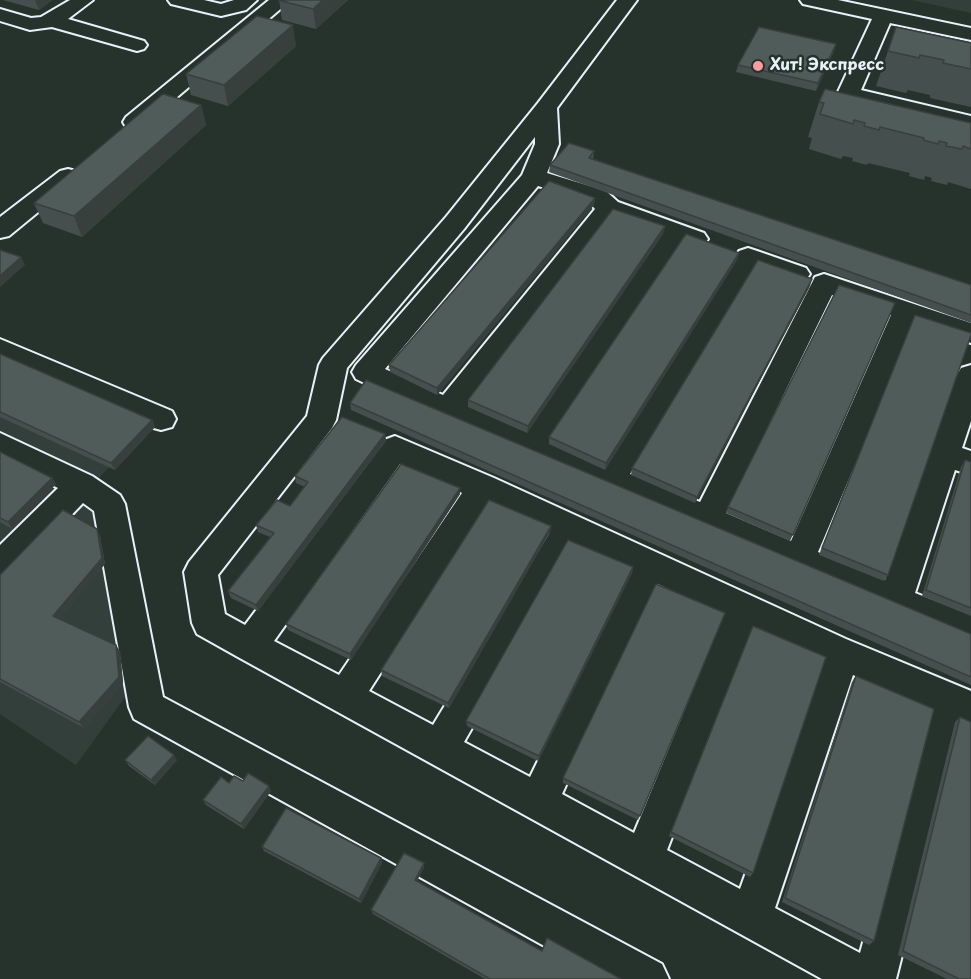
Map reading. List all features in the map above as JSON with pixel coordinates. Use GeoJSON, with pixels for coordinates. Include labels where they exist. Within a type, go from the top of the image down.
{"type":"FeatureCollection","features":[{"type":"Feature","properties":{"kind":"street"},"geometry":{"type":"LineString","coordinates":[[51,21],[82,0]]}},
{"type":"Feature","properties":{"kind":"street"},"geometry":{"type":"LineString","coordinates":[[178,0],[221,10],[239,6],[247,0]]}},
{"type":"Feature","properties":{"kind":"street"},"geometry":{"type":"LineString","coordinates":[[117,135],[281,0]]}},
{"type":"Feature","properties":{"kind":"street"},"geometry":{"type":"LineString","coordinates":[[627,0],[546,108],[455,223],[333,365],[321,420],[201,572],[209,624],[441,747],[865,979]]}},
{"type":"Feature","properties":{"kind":"street"},"geometry":{"type":"LineString","coordinates":[[810,0],[837,3],[884,16],[971,34]]}},
{"type":"Feature","properties":{"kind":"street"},"geometry":{"type":"LineString","coordinates":[[0,15],[30,24],[51,21],[137,45]]}},
{"type":"Feature","properties":{"kind":"street"},"geometry":{"type":"LineString","coordinates":[[884,16],[848,94],[971,123]]}},
{"type":"Feature","properties":{"kind":"street"},"geometry":{"type":"LineString","coordinates":[[546,108],[547,144],[532,177],[366,372],[448,410],[971,631]]}},
{"type":"Feature","properties":{"kind":"street"},"geometry":{"type":"LineString","coordinates":[[6,220],[81,165]]}},
{"type":"Feature","properties":{"kind":"street"},"geometry":{"type":"LineString","coordinates":[[532,177],[597,196],[609,208],[675,232],[971,333]]}},
{"type":"Feature","properties":{"kind":"street"},"geometry":{"type":"LineString","coordinates":[[448,410],[609,208]]}},
{"type":"Feature","properties":{"kind":"street"},"geometry":{"type":"LineString","coordinates":[[537,447],[532,445],[675,232]]}},
{"type":"Feature","properties":{"kind":"street"},"geometry":{"type":"LineString","coordinates":[[610,479],[731,251]]}},
{"type":"Feature","properties":{"kind":"street"},"geometry":{"type":"LineString","coordinates":[[707,519],[824,283]]}},
{"type":"Feature","properties":{"kind":"street"},"geometry":{"type":"LineString","coordinates":[[800,559],[907,310]]}},
{"type":"Feature","properties":{"kind":"street"},"geometry":{"type":"LineString","coordinates":[[0,349],[161,419]]}},
{"type":"Feature","properties":{"kind":"street"},"geometry":{"type":"LineString","coordinates":[[895,600],[958,459],[971,375]]}},
{"type":"Feature","properties":{"kind":"street"},"geometry":{"type":"LineString","coordinates":[[0,445],[81,485],[109,504],[147,707],[647,979]]}},
{"type":"Feature","properties":{"kind":"street"},"geometry":{"type":"LineString","coordinates":[[250,646],[395,448],[842,654],[960,704],[874,979]]}},
{"type":"Feature","properties":{"kind":"street"},"geometry":{"type":"LineString","coordinates":[[2,563],[81,485]]}},
{"type":"Feature","properties":{"kind":"street"},"geometry":{"type":"LineString","coordinates":[[346,696],[483,487]]}},
{"type":"Feature","properties":{"kind":"street"},"geometry":{"type":"LineString","coordinates":[[441,747],[570,528]]}},
{"type":"Feature","properties":{"kind":"street"},"geometry":{"type":"LineString","coordinates":[[539,801],[650,565]]}},
{"type":"Feature","properties":{"kind":"street"},"geometry":{"type":"LineString","coordinates":[[644,858],[744,608]]}},
{"type":"Feature","properties":{"kind":"street"},"geometry":{"type":"LineString","coordinates":[[751,917],[842,654]]}},
{"type":"Feature","properties":{"kind":"shaded area"},"geometry":{"type":"Polygon","coordinates":[[[912,0],[971,0],[971,13],[912,0]]]}},
{"type":"Feature","properties":{"kind":"shaded area"},"geometry":{"type":"Polygon","coordinates":[[[0,346],[158,416],[96,481],[133,686],[76,765],[0,714],[0,346]]]}},
{"type":"Feature","properties":{"kind":"building"},"geometry":{"type":"Polygon","coordinates":[[[278,0],[323,0],[313,9],[278,0]]]}},
{"type":"Feature","properties":{"kind":"building"},"geometry":{"type":"Polygon","coordinates":[[[257,16],[293,25],[224,85],[186,74],[257,16]]]}},
{"type":"Feature","properties":{"kind":"building"},"geometry":{"type":"Polygon","coordinates":[[[759,27],[836,44],[818,83],[738,65],[759,27]]]}},
{"type":"Feature","properties":{"kind":"building"},"geometry":{"type":"Polygon","coordinates":[[[896,27],[971,43],[971,69],[943,63],[944,60],[920,55],[919,58],[888,51],[896,27]]]}},
{"type":"Feature","properties":{"kind":"building"},"geometry":{"type":"Polygon","coordinates":[[[825,89],[971,123],[971,149],[963,146],[962,149],[946,146],[947,143],[939,141],[938,144],[923,140],[924,138],[880,127],[879,130],[864,126],[865,123],[854,120],[853,124],[820,114],[824,103],[819,102],[825,89]]]}},
{"type":"Feature","properties":{"kind":"building"},"geometry":{"type":"Polygon","coordinates":[[[163,94],[201,105],[74,216],[34,203],[163,94]]]}},
{"type":"Feature","properties":{"kind":"building"},"geometry":{"type":"Polygon","coordinates":[[[569,143],[594,151],[589,158],[971,285],[971,315],[550,165],[569,143]]]}},
{"type":"Feature","properties":{"kind":"building"},"geometry":{"type":"Polygon","coordinates":[[[549,181],[595,198],[437,388],[389,365],[549,181]]]}},
{"type":"Feature","properties":{"kind":"building"},"geometry":{"type":"Polygon","coordinates":[[[613,209],[665,226],[528,426],[468,400],[613,209]]]}},
{"type":"Feature","properties":{"kind":"building"},"geometry":{"type":"Polygon","coordinates":[[[686,234],[739,253],[606,463],[549,437],[686,234]]]}},
{"type":"Feature","properties":{"kind":"building"},"geometry":{"type":"Polygon","coordinates":[[[0,250],[21,257],[0,276],[0,250]]]}},
{"type":"Feature","properties":{"kind":"building"},"geometry":{"type":"Polygon","coordinates":[[[758,260],[812,279],[697,497],[632,468],[758,260]]]}},
{"type":"Feature","properties":{"kind":"building"},"geometry":{"type":"Polygon","coordinates":[[[839,285],[895,303],[793,535],[728,507],[839,285]]]}},
{"type":"Feature","properties":{"kind":"building"},"geometry":{"type":"Polygon","coordinates":[[[915,315],[971,333],[971,335],[888,575],[822,548],[915,315]]]}},
{"type":"Feature","properties":{"kind":"building"},"geometry":{"type":"Polygon","coordinates":[[[0,354],[152,420],[111,463],[0,412],[0,354]]]}},
{"type":"Feature","properties":{"kind":"building"},"geometry":{"type":"Polygon","coordinates":[[[366,380],[971,634],[971,677],[350,403],[366,380]]]}},
{"type":"Feature","properties":{"kind":"building"},"geometry":{"type":"Polygon","coordinates":[[[342,417],[385,434],[256,605],[228,591],[274,533],[256,525],[277,500],[290,506],[308,482],[295,476],[342,417]]]}},
{"type":"Feature","properties":{"kind":"building"},"geometry":{"type":"Polygon","coordinates":[[[0,452],[52,478],[8,522],[0,518],[0,452]]]}},
{"type":"Feature","properties":{"kind":"building"},"geometry":{"type":"Polygon","coordinates":[[[965,460],[971,462],[971,608],[926,590],[965,460]]]}},
{"type":"Feature","properties":{"kind":"building"},"geometry":{"type":"Polygon","coordinates":[[[401,464],[460,488],[350,654],[286,624],[401,464]]]}},
{"type":"Feature","properties":{"kind":"building"},"geometry":{"type":"Polygon","coordinates":[[[489,500],[551,526],[448,703],[381,670],[489,500]]]}},
{"type":"Feature","properties":{"kind":"building"},"geometry":{"type":"Polygon","coordinates":[[[63,510],[97,529],[102,558],[53,616],[116,645],[119,677],[79,722],[0,679],[0,575],[63,510]]]}},
{"type":"Feature","properties":{"kind":"building"},"geometry":{"type":"Polygon","coordinates":[[[568,540],[633,567],[539,756],[466,721],[568,540]]]}},
{"type":"Feature","properties":{"kind":"building"},"geometry":{"type":"Polygon","coordinates":[[[656,584],[725,613],[640,816],[563,778],[656,584]]]}},
{"type":"Feature","properties":{"kind":"building"},"geometry":{"type":"Polygon","coordinates":[[[753,626],[826,657],[753,873],[671,832],[753,626]]]}},
{"type":"Feature","properties":{"kind":"building"},"geometry":{"type":"Polygon","coordinates":[[[856,676],[934,709],[874,941],[785,898],[856,676]]]}},
{"type":"Feature","properties":{"kind":"building"},"geometry":{"type":"Polygon","coordinates":[[[960,717],[971,722],[971,979],[959,979],[903,951],[960,717]]]}},
{"type":"Feature","properties":{"kind":"building"},"geometry":{"type":"Polygon","coordinates":[[[148,736],[174,755],[151,780],[125,760],[148,736]]]}},
{"type":"Feature","properties":{"kind":"building"},"geometry":{"type":"Polygon","coordinates":[[[248,773],[269,786],[241,824],[203,800],[221,777],[229,783],[234,776],[243,781],[248,773]]]}},
{"type":"Feature","properties":{"kind":"building"},"geometry":{"type":"Polygon","coordinates":[[[286,808],[381,858],[359,899],[262,847],[286,808]]]}},
{"type":"Feature","properties":{"kind":"building"},"geometry":{"type":"Polygon","coordinates":[[[404,853],[424,863],[415,880],[542,951],[547,938],[621,979],[490,979],[371,910],[404,853]]]}},
{"type":"Feature","properties":{"kind":"place","name":"Хит! Экспресс"},"geometry":{"type":"Point","coordinates":[758,66]}}]}
